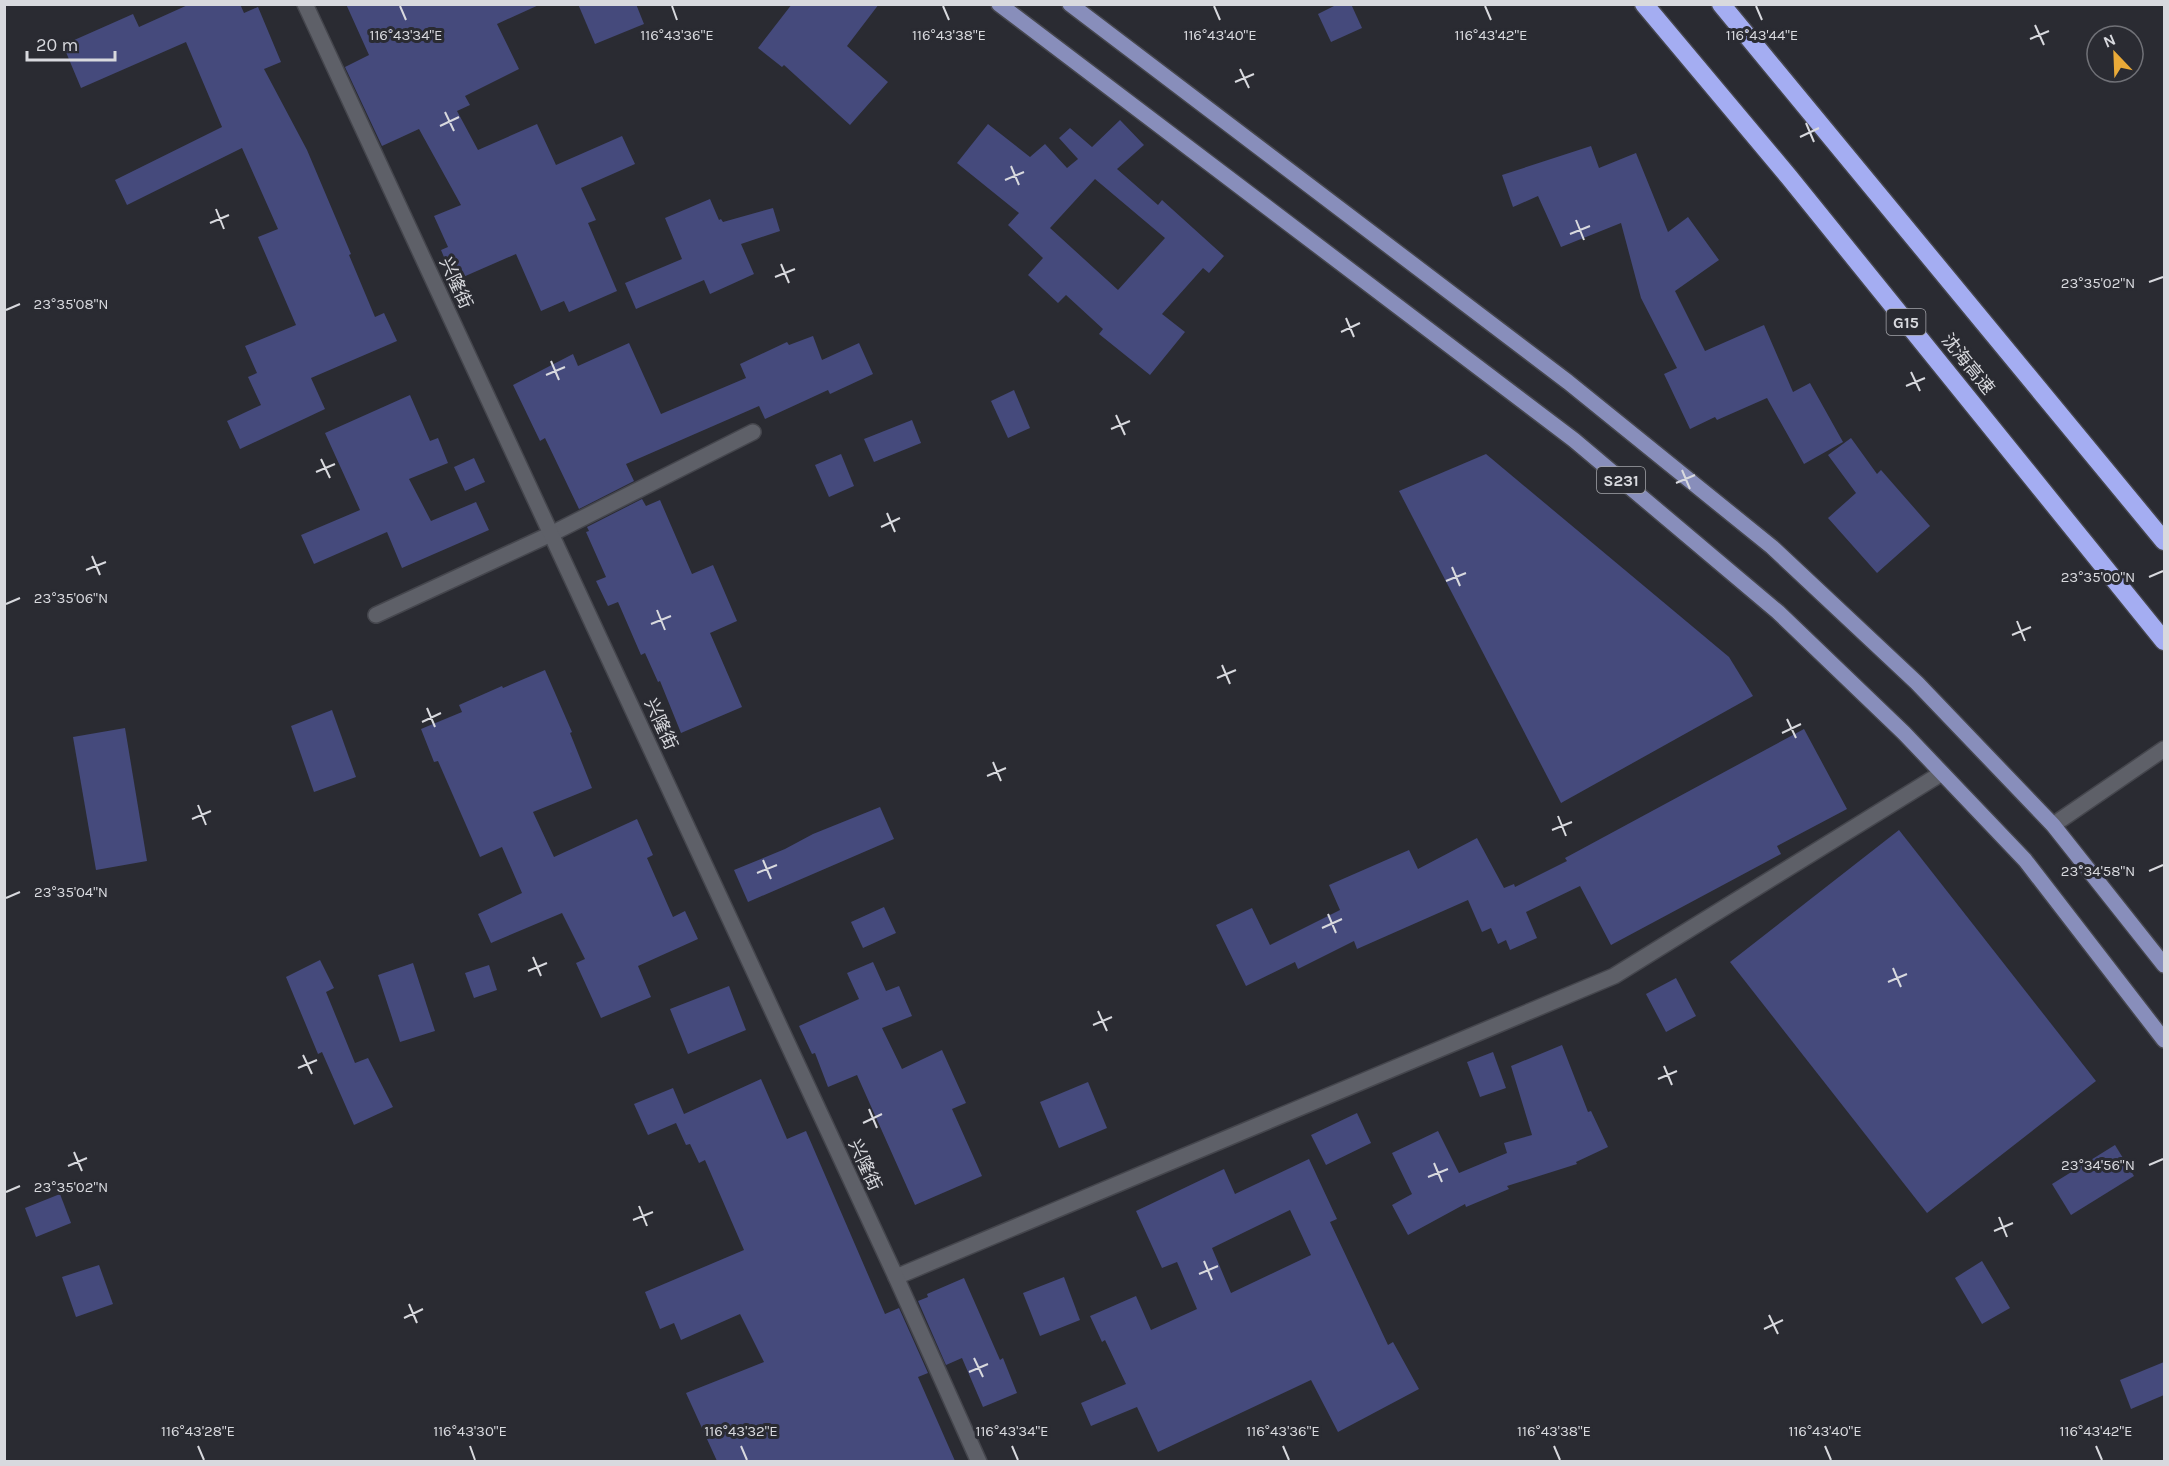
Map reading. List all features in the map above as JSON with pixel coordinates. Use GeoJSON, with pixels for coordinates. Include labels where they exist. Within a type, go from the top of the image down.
{"type":"FeatureCollection","features":[{"type":"Feature","properties":{"kind":"highway","name":"沈海高速"},"geometry":{"type":"LineString","coordinates":[[1644,4],[1789,177],[2164,641]]}},
{"type":"Feature","properties":{"kind":"highway"},"geometry":{"type":"LineString","coordinates":[[1721,4],[2164,541]]}},
{"type":"Feature","properties":{"kind":"main road","name":"S231"},"geometry":{"type":"LineString","coordinates":[[999,4],[1574,440],[1778,612],[1904,733],[2025,860],[2164,1040]]}},
{"type":"Feature","properties":{"kind":"main road","name":"S231"},"geometry":{"type":"LineString","coordinates":[[1070,4],[1568,382],[1772,547],[1917,683],[2053,825],[2164,965]]}},
{"type":"Feature","properties":{"kind":"street","name":"兴隆街"},"geometry":{"type":"LineString","coordinates":[[305,4],[896,1277],[978,1461]]}},
{"type":"Feature","properties":{"kind":"street"},"geometry":{"type":"LineString","coordinates":[[376,615],[551,534],[753,432]]}},
{"type":"Feature","properties":{"kind":"street"},"geometry":{"type":"LineString","coordinates":[[2053,825],[2164,749]]}},
{"type":"Feature","properties":{"kind":"street"},"geometry":{"type":"LineString","coordinates":[[896,1277],[1614,976],[1942,773]]}},
{"type":"Feature","properties":{"kind":"building"},"geometry":{"type":"Polygon","coordinates":[[[190,4],[240,4],[244,13],[258,7],[281,62],[264,69],[307,150],[375,317],[384,313],[397,341],[311,378],[325,409],[240,449],[227,421],[261,405],[248,377],[257,373],[245,346],[296,325],[258,237],[278,229],[242,148],[127,205],[115,180],[222,127],[186,42],[81,88],[63,45],[133,14],[139,27],[190,4]]]}},
{"type":"Feature","properties":{"kind":"building"},"geometry":{"type":"Polygon","coordinates":[[[346,4],[541,4],[497,24],[519,69],[465,96],[470,105],[457,111],[478,150],[537,124],[556,165],[622,136],[635,164],[581,188],[596,220],[588,223],[617,291],[569,312],[564,301],[541,311],[516,254],[454,281],[441,250],[448,247],[434,216],[461,205],[419,129],[382,146],[345,67],[369,55],[346,4]]]}},
{"type":"Feature","properties":{"kind":"building"},"geometry":{"type":"Polygon","coordinates":[[[578,4],[636,4],[644,24],[595,44],[578,4]]]}},
{"type":"Feature","properties":{"kind":"building"},"geometry":{"type":"Polygon","coordinates":[[[792,4],[879,4],[847,46],[888,82],[850,125],[784,65],[782,67],[758,48],[792,4]]]}},
{"type":"Feature","properties":{"kind":"building"},"geometry":{"type":"Polygon","coordinates":[[[1338,4],[1351,4],[1362,28],[1331,42],[1318,14],[1338,4]]]}},
{"type":"Feature","properties":{"kind":"building"},"geometry":{"type":"Polygon","coordinates":[[[1120,120],[1144,145],[1117,169],[1158,205],[1162,200],[1224,256],[1209,273],[1203,268],[1162,314],[1185,332],[1150,375],[1099,334],[1103,329],[1066,295],[1058,303],[1028,275],[1043,258],[1008,225],[1019,213],[957,163],[988,124],[1030,157],[1045,144],[1067,168],[1078,159],[1059,138],[1070,128],[1092,147],[1120,120]],[[1095,179],[1050,228],[1118,290],[1165,238],[1095,179]]]}},
{"type":"Feature","properties":{"kind":"building"},"geometry":{"type":"Polygon","coordinates":[[[1591,146],[1599,168],[1636,153],[1668,232],[1688,217],[1719,260],[1675,291],[1705,351],[1764,325],[1793,392],[1810,383],[1843,442],[1804,464],[1767,398],[1690,429],[1664,374],[1677,368],[1641,298],[1621,223],[1561,247],[1538,196],[1513,207],[1502,175],[1591,146]]]}},
{"type":"Feature","properties":{"kind":"building"},"geometry":{"type":"Polygon","coordinates":[[[710,199],[719,220],[723,222],[773,208],[780,231],[741,244],[754,274],[710,294],[704,280],[636,309],[625,283],[682,259],[665,218],[710,199]]]}},
{"type":"Feature","properties":{"kind":"building"},"geometry":{"type":"Polygon","coordinates":[[[813,336],[822,360],[859,343],[873,374],[830,394],[828,390],[765,419],[759,406],[626,464],[634,481],[579,509],[545,438],[540,441],[513,385],[573,354],[578,366],[629,343],[661,414],[746,378],[740,364],[787,342],[789,345],[813,336]]]}},
{"type":"Feature","properties":{"kind":"building"},"geometry":{"type":"Polygon","coordinates":[[[1014,390],[1030,428],[1008,438],[991,401],[1014,390]]]}},
{"type":"Feature","properties":{"kind":"building"},"geometry":{"type":"Polygon","coordinates":[[[410,395],[430,441],[438,438],[448,463],[409,479],[431,521],[476,502],[489,530],[402,568],[387,532],[314,564],[301,535],[360,510],[325,433],[410,395]]]}},
{"type":"Feature","properties":{"kind":"building"},"geometry":{"type":"Polygon","coordinates":[[[912,420],[921,443],[874,462],[864,439],[912,420]]]}},
{"type":"Feature","properties":{"kind":"building"},"geometry":{"type":"Polygon","coordinates":[[[1851,438],[1877,474],[1881,470],[1930,526],[1877,573],[1828,518],[1856,493],[1828,455],[1851,438]]]}},
{"type":"Feature","properties":{"kind":"building"},"geometry":{"type":"Polygon","coordinates":[[[841,454],[854,486],[829,497],[815,465],[841,454]]]}},
{"type":"Feature","properties":{"kind":"building"},"geometry":{"type":"Polygon","coordinates":[[[1486,454],[1729,657],[1753,696],[1561,803],[1399,491],[1486,454]]]}},
{"type":"Feature","properties":{"kind":"building"},"geometry":{"type":"Polygon","coordinates":[[[474,458],[485,482],[465,491],[454,467],[474,458]]]}},
{"type":"Feature","properties":{"kind":"building"},"geometry":{"type":"Polygon","coordinates":[[[642,499],[646,506],[660,500],[692,574],[713,565],[737,621],[710,633],[742,707],[681,733],[660,681],[658,682],[645,653],[641,655],[618,602],[608,606],[596,581],[606,577],[586,532],[589,531],[587,527],[642,499]]]}},
{"type":"Feature","properties":{"kind":"building"},"geometry":{"type":"Polygon","coordinates":[[[545,670],[572,732],[570,733],[592,788],[533,812],[554,857],[637,819],[653,855],[647,858],[673,917],[685,911],[698,939],[638,966],[651,997],[601,1018],[576,963],[585,959],[562,913],[491,943],[478,914],[522,893],[502,847],[480,857],[438,761],[434,762],[421,729],[462,712],[459,705],[545,670]]]}},
{"type":"Feature","properties":{"kind":"building"},"geometry":{"type":"Polygon","coordinates":[[[332,710],[356,777],[314,792],[291,726],[332,710]]]}},
{"type":"Feature","properties":{"kind":"building"},"geometry":{"type":"Polygon","coordinates":[[[125,728],[147,861],[96,870],[73,737],[125,728]]]}},
{"type":"Feature","properties":{"kind":"building"},"geometry":{"type":"Polygon","coordinates":[[[1804,729],[1847,809],[1777,846],[1781,854],[1611,945],[1580,886],[1526,912],[1537,938],[1510,950],[1506,940],[1498,944],[1491,928],[1482,932],[1468,900],[1357,949],[1354,941],[1298,969],[1295,962],[1246,986],[1216,925],[1252,908],[1270,945],[1340,910],[1329,885],[1409,850],[1418,869],[1477,838],[1504,888],[1514,884],[1515,887],[1567,861],[1565,858],[1804,729]]]}},
{"type":"Feature","properties":{"kind":"building"},"geometry":{"type":"Polygon","coordinates":[[[880,807],[894,839],[748,902],[734,870],[880,807]]]}},
{"type":"Feature","properties":{"kind":"building"},"geometry":{"type":"Polygon","coordinates":[[[1899,830],[2096,1081],[1927,1213],[1730,962],[1899,830]]]}},
{"type":"Feature","properties":{"kind":"building"},"geometry":{"type":"Polygon","coordinates":[[[884,907],[896,933],[863,948],[851,922],[884,907]]]}},
{"type":"Feature","properties":{"kind":"building"},"geometry":{"type":"Polygon","coordinates":[[[320,960],[334,988],[326,992],[355,1063],[368,1058],[393,1107],[354,1125],[322,1052],[318,1054],[286,977],[320,960]]]}},
{"type":"Feature","properties":{"kind":"building"},"geometry":{"type":"Polygon","coordinates":[[[873,962],[886,991],[899,986],[912,1016],[882,1028],[902,1069],[942,1050],[966,1103],[952,1109],[982,1176],[915,1205],[857,1075],[828,1087],[815,1053],[812,1054],[799,1026],[859,999],[847,973],[873,962]]]}},
{"type":"Feature","properties":{"kind":"building"},"geometry":{"type":"Polygon","coordinates":[[[413,963],[435,1031],[400,1042],[378,975],[413,963]]]}},
{"type":"Feature","properties":{"kind":"building"},"geometry":{"type":"Polygon","coordinates":[[[489,965],[497,990],[474,998],[465,973],[489,965]]]}},
{"type":"Feature","properties":{"kind":"building"},"geometry":{"type":"Polygon","coordinates":[[[1676,978],[1696,1016],[1666,1032],[1646,994],[1676,978]]]}},
{"type":"Feature","properties":{"kind":"building"},"geometry":{"type":"Polygon","coordinates":[[[729,986],[746,1030],[688,1054],[670,1009],[729,986]]]}},
{"type":"Feature","properties":{"kind":"building"},"geometry":{"type":"Polygon","coordinates":[[[1562,1045],[1588,1112],[1591,1111],[1608,1147],[1576,1162],[1577,1164],[1507,1186],[1509,1189],[1466,1207],[1465,1204],[1408,1235],[1392,1205],[1412,1194],[1392,1153],[1438,1131],[1459,1173],[1507,1153],[1504,1143],[1532,1135],[1511,1066],[1562,1045]]]}},
{"type":"Feature","properties":{"kind":"building"},"geometry":{"type":"Polygon","coordinates":[[[1493,1052],[1506,1088],[1480,1097],[1467,1062],[1493,1052]]]}},
{"type":"Feature","properties":{"kind":"building"},"geometry":{"type":"Polygon","coordinates":[[[761,1079],[787,1139],[806,1131],[885,1314],[899,1308],[928,1373],[918,1377],[955,1461],[717,1461],[686,1393],[764,1362],[740,1314],[681,1340],[674,1323],[660,1329],[645,1292],[744,1250],[705,1160],[699,1163],[690,1144],[686,1145],[676,1123],[648,1135],[634,1104],[673,1088],[684,1114],[761,1079]]]}},
{"type":"Feature","properties":{"kind":"building"},"geometry":{"type":"Polygon","coordinates":[[[1088,1082],[1107,1128],[1059,1148],[1040,1102],[1088,1082]]]}},
{"type":"Feature","properties":{"kind":"building"},"geometry":{"type":"Polygon","coordinates":[[[1357,1113],[1371,1143],[1326,1165],[1311,1135],[1357,1113]]]}},
{"type":"Feature","properties":{"kind":"building"},"geometry":{"type":"Polygon","coordinates":[[[2115,1145],[2134,1176],[2071,1215],[2052,1184],[2115,1145]]]}},
{"type":"Feature","properties":{"kind":"building"},"geometry":{"type":"Polygon","coordinates":[[[1309,1159],[1337,1219],[1330,1222],[1388,1345],[1393,1342],[1419,1389],[1338,1432],[1311,1380],[1158,1452],[1137,1407],[1091,1426],[1081,1403],[1126,1384],[1105,1340],[1102,1342],[1090,1316],[1136,1296],[1151,1330],[1197,1309],[1177,1262],[1162,1268],[1136,1211],[1224,1169],[1235,1194],[1309,1159]],[[1290,1210],[1212,1248],[1231,1293],[1311,1255],[1290,1210]]]}},
{"type":"Feature","properties":{"kind":"building"},"geometry":{"type":"Polygon","coordinates":[[[60,1194],[71,1223],[36,1237],[25,1208],[60,1194]]]}},
{"type":"Feature","properties":{"kind":"building"},"geometry":{"type":"Polygon","coordinates":[[[1982,1261],[2010,1308],[1982,1324],[1955,1278],[1982,1261]]]}},
{"type":"Feature","properties":{"kind":"building"},"geometry":{"type":"Polygon","coordinates":[[[99,1265],[113,1304],[76,1317],[62,1277],[99,1265]]]}},
{"type":"Feature","properties":{"kind":"building"},"geometry":{"type":"Polygon","coordinates":[[[1064,1277],[1080,1320],[1040,1336],[1023,1293],[1064,1277]]]}},
{"type":"Feature","properties":{"kind":"building"},"geometry":{"type":"Polygon","coordinates":[[[964,1278],[1000,1360],[1003,1358],[1017,1393],[983,1407],[962,1358],[946,1365],[918,1301],[928,1297],[927,1294],[964,1278]]]}},
{"type":"Feature","properties":{"kind":"building"},"geometry":{"type":"Polygon","coordinates":[[[2164,1362],[2164,1395],[2131,1409],[2120,1380],[2164,1362]]]}}]}
